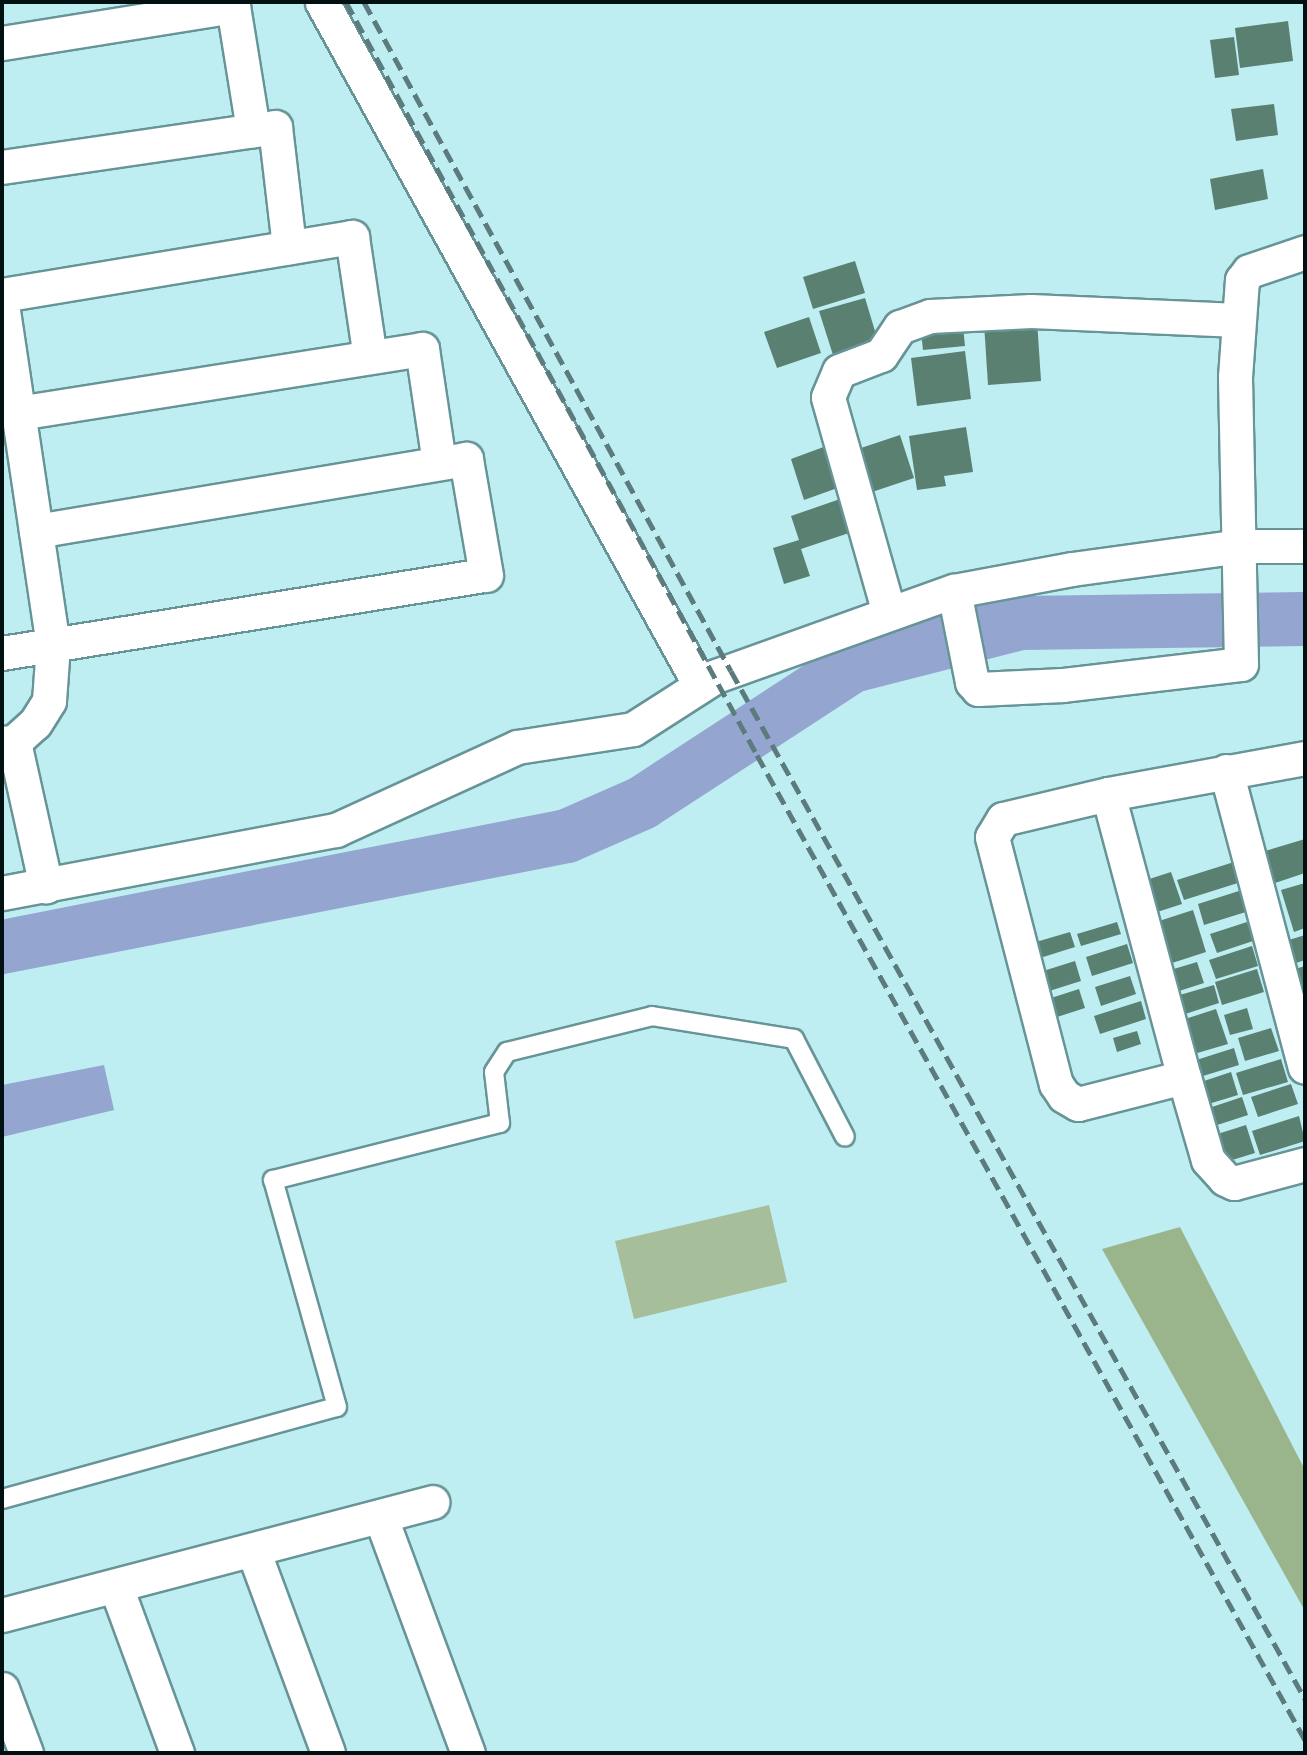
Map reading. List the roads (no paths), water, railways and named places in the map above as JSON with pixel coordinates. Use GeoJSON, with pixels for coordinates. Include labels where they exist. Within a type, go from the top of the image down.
{"type":"FeatureCollection","features":[{"type":"Feature","properties":{"kind":"street"},"geometry":{"type":"LineString","coordinates":[[322,2],[700,685]]}},
{"type":"Feature","properties":{"kind":"street"},"geometry":{"type":"LineString","coordinates":[[2,43],[204,6],[233,6],[253,130]]}},
{"type":"Feature","properties":{"kind":"street"},"geometry":{"type":"LineString","coordinates":[[2,167],[275,127],[289,247]]}},
{"type":"Feature","properties":{"kind":"street"},"geometry":{"type":"LineString","coordinates":[[2,295],[352,237],[370,357]]}},
{"type":"Feature","properties":{"kind":"street"},"geometry":{"type":"LineString","coordinates":[[956,603],[972,682],[983,690],[1233,668],[1241,664],[1241,558],[1235,377],[1238,320],[1245,274],[1305,252]]}},
{"type":"Feature","properties":{"kind":"street"},"geometry":{"type":"LineString","coordinates":[[2,304],[53,645],[49,701],[35,723],[8,742],[46,886]]}},
{"type":"Feature","properties":{"kind":"street"},"geometry":{"type":"LineString","coordinates":[[889,613],[828,397],[839,372],[881,355],[900,327],[930,316],[1031,311],[1238,320]]}},
{"type":"Feature","properties":{"kind":"street"},"geometry":{"type":"LineString","coordinates":[[18,412],[422,349],[439,463]]}},
{"type":"Feature","properties":{"kind":"street"},"geometry":{"type":"LineString","coordinates":[[2,653],[486,575],[466,459],[36,531]]}},
{"type":"Feature","properties":{"kind":"street"},"geometry":{"type":"LineString","coordinates":[[2,893],[336,830],[517,747],[633,729],[700,685],[889,613],[956,603],[1072,569],[1241,558],[1305,546]]}},
{"type":"Feature","properties":{"kind":"street"},"geometry":{"type":"LineString","coordinates":[[1184,1077],[1078,1104],[1064,1096],[1056,1084],[992,837],[1003,819],[1108,794],[1305,758]]}},
{"type":"Feature","properties":{"kind":"street"},"geometry":{"type":"LineString","coordinates":[[1226,771],[1305,1067]]}},
{"type":"Feature","properties":{"kind":"street"},"geometry":{"type":"LineString","coordinates":[[1108,794],[1208,1160],[1224,1179],[1234,1183],[1305,1164]]}},
{"type":"Feature","properties":{"kind":"street"},"geometry":{"type":"LineString","coordinates":[[2,1615],[381,1518],[432,1502]]}},
{"type":"Feature","properties":{"kind":"street"},"geometry":{"type":"LineString","coordinates":[[381,1518],[468,1753]]}},
{"type":"Feature","properties":{"kind":"street"},"geometry":{"type":"LineString","coordinates":[[253,1550],[328,1753]]}},
{"type":"Feature","properties":{"kind":"street"},"geometry":{"type":"LineString","coordinates":[[116,1587],[177,1753]]}},
{"type":"Feature","properties":{"kind":"street"},"geometry":{"type":"LineString","coordinates":[[2,1689],[26,1753]]}},
{"type":"Feature","properties":{"kind":"lane"},"geometry":{"type":"LineString","coordinates":[[2,1499],[337,1407],[273,1180],[500,1123],[494,1072],[507,1052],[652,1016],[794,1039],[845,1137]]}},
{"type":"Feature","properties":{"kind":"water"},"geometry":{"type":"Polygon","coordinates":[[[104,1065],[114,1110],[2,1137],[2,1085],[104,1065]]]}},
{"type":"Feature","properties":{"kind":"waterway"},"geometry":{"type":"LineString","coordinates":[[2,947],[567,836],[642,803],[852,666],[1021,623],[1305,619]]}},
{"type":"Feature","properties":{"kind":"railway"},"geometry":{"type":"LineString","coordinates":[[346,2],[757,755],[1305,1740]]}},
{"type":"Feature","properties":{"kind":"railway"},"geometry":{"type":"LineString","coordinates":[[364,2],[731,671],[1305,1699]]}}]}
